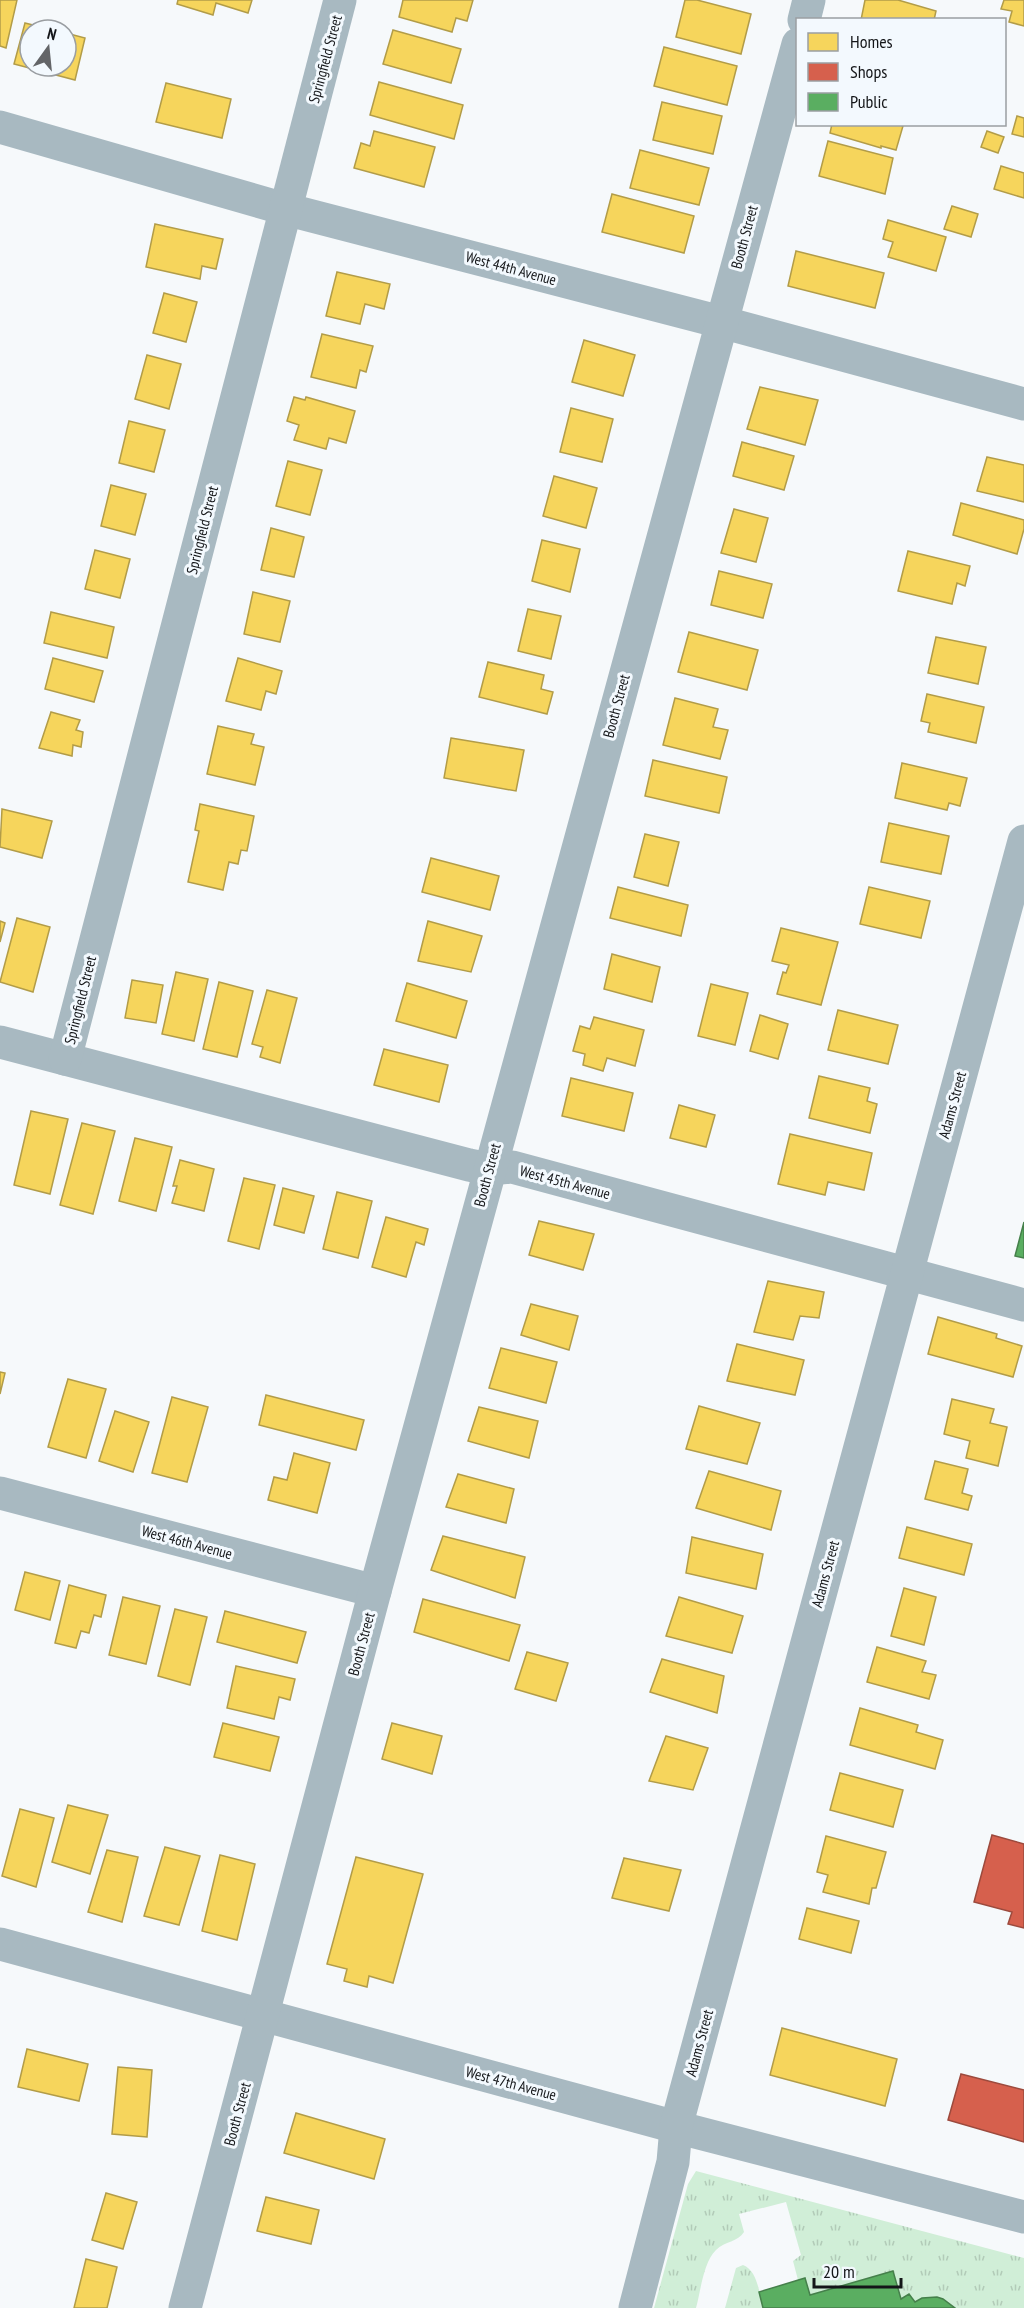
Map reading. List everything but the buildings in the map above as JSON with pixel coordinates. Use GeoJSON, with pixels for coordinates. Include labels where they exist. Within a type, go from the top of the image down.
{"type":"FeatureCollection","features":[{"type":"Feature","properties":{"kind":"street","name":"Springfield Street"},"geometry":{"type":"LineString","coordinates":[[65,1059],[340,0]]}},
{"type":"Feature","properties":{"kind":"street"},"geometry":{"type":"LineString","coordinates":[[804,18],[809,0]]}},
{"type":"Feature","properties":{"kind":"street","name":"Booth Street"},"geometry":{"type":"LineString","coordinates":[[185,2308],[489,1169],[796,51]]}},
{"type":"Feature","properties":{"kind":"street","name":"West 44th Avenue"},"geometry":{"type":"LineString","coordinates":[[0,127],[285,209],[721,322],[1024,404]]}},
{"type":"Feature","properties":{"kind":"street","name":"Adams Street"},"geometry":{"type":"LineString","coordinates":[[635,2308],[673,2162],[676,2127],[1024,841]]}},
{"type":"Feature","properties":{"kind":"street","name":"West 45th Avenue"},"geometry":{"type":"LineString","coordinates":[[0,1042],[489,1169],[512,1167],[1024,1305]]}},
{"type":"Feature","properties":{"kind":"street","name":"West 46th Avenue"},"geometry":{"type":"LineString","coordinates":[[0,1493],[375,1592]]}},
{"type":"Feature","properties":{"kind":"street","name":"West 47th Avenue"},"geometry":{"type":"LineString","coordinates":[[0,1944],[676,2127],[1024,2217]]}},
{"type":"Feature","properties":{"kind":"green space"},"geometry":{"type":"Polygon","coordinates":[[[696,2171],[1024,2258],[1024,2308],[955,2308],[937,2297],[922,2298],[915,2302],[909,2294],[901,2299],[893,2272],[810,2295],[805,2278],[798,2280],[793,2261],[801,2255],[786,2202],[739,2214],[744,2232],[738,2238],[720,2247],[712,2255],[705,2269],[696,2308],[654,2308],[688,2184],[696,2171]]]}},
{"type":"Feature","properties":{"kind":"green space"},"geometry":{"type":"Polygon","coordinates":[[[743,2265],[755,2277],[763,2308],[725,2308],[736,2268],[743,2265]]]}}]}
